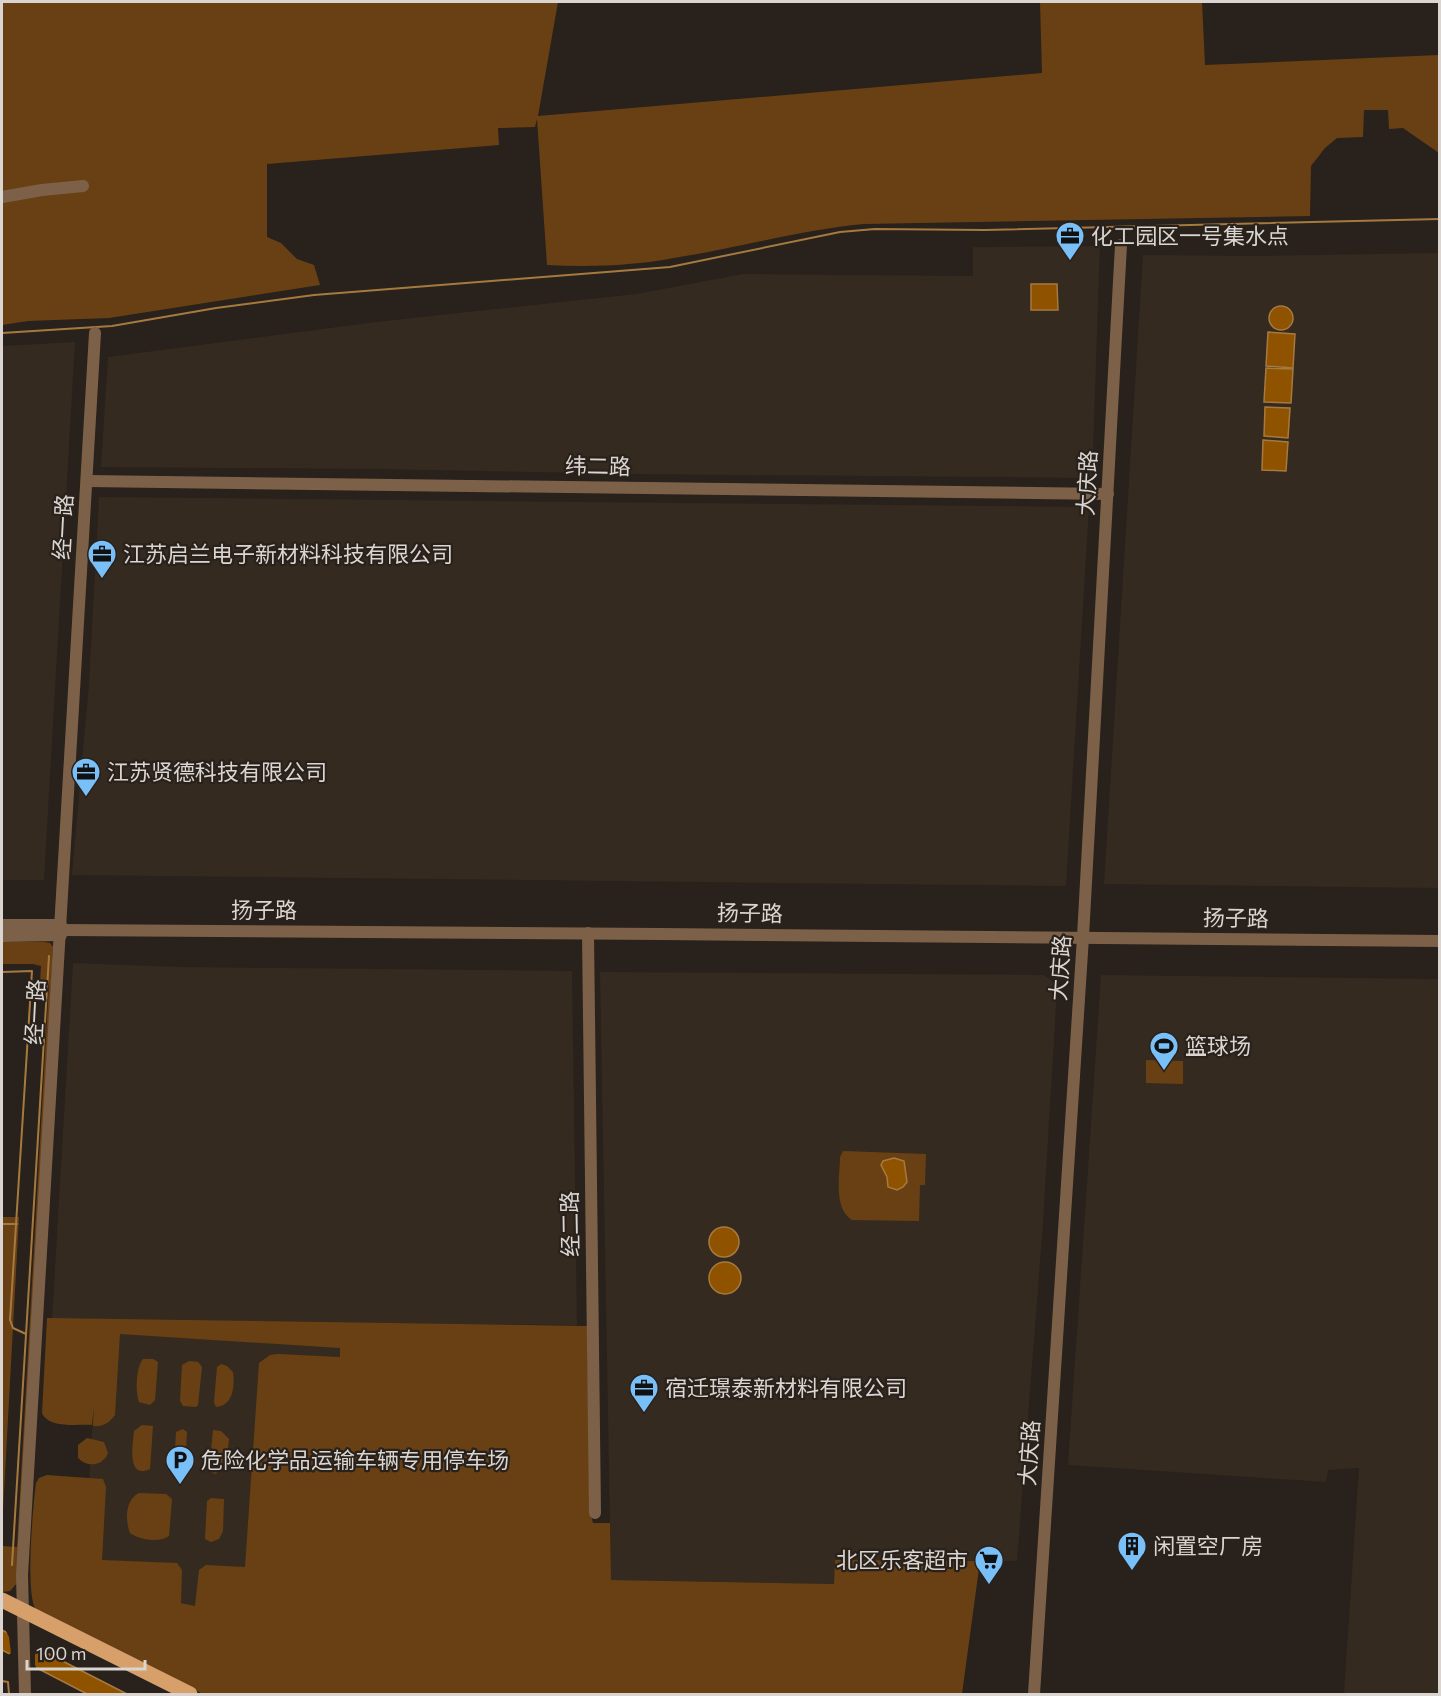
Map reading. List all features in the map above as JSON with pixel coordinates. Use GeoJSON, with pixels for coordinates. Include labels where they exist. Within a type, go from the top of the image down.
{"type":"FeatureCollection","features":[{"type":"Feature","properties":{"kind":"main road"},"geometry":{"type":"LineString","coordinates":[[2,1600],[23,1622],[189,1695]]}},
{"type":"Feature","properties":{"kind":"main road"},"geometry":{"type":"LineString","coordinates":[[2,1610],[168,1695]]}},
{"type":"Feature","properties":{"kind":"street"},"geometry":{"type":"LineString","coordinates":[[2,198],[42,190],[83,186]]}},
{"type":"Feature","properties":{"kind":"street","name":"大庆路"},"geometry":{"type":"LineString","coordinates":[[1035,1695],[1083,937],[1121,245]]}},
{"type":"Feature","properties":{"kind":"street","name":"经一路"},"geometry":{"type":"LineString","coordinates":[[26,1695],[22,1575],[95,333]]}},
{"type":"Feature","properties":{"kind":"street","name":"纬二路"},"geometry":{"type":"LineString","coordinates":[[87,481],[1108,494]]}},
{"type":"Feature","properties":{"kind":"street","name":"扬子路"},"geometry":{"type":"LineString","coordinates":[[2,926],[61,930],[1440,941]]}},
{"type":"Feature","properties":{"kind":"street","name":"扬子路"},"geometry":{"type":"LineString","coordinates":[[2,936],[61,930]]}},
{"type":"Feature","properties":{"kind":"street","name":"经二路"},"geometry":{"type":"LineString","coordinates":[[588,933],[595,1514]]}},
{"type":"Feature","properties":{"kind":"shaded area"},"geometry":{"type":"Polygon","coordinates":[[[2,2],[558,2],[538,116],[1042,73],[1040,2],[1202,2],[1205,65],[1439,55],[1439,153],[1403,128],[1389,129],[1388,110],[1364,110],[1363,137],[1337,138],[1325,148],[1311,166],[1310,216],[864,224],[816,230],[642,263],[595,266],[547,265],[537,119],[535,127],[498,128],[499,145],[267,164],[267,237],[281,243],[297,259],[314,265],[320,285],[109,318],[28,321],[2,325],[2,2]]]}},
{"type":"Feature","properties":{"kind":"shaded area"},"geometry":{"type":"Polygon","coordinates":[[[1100,246],[1092,478],[101,467],[108,357],[376,322],[636,294],[743,274],[973,276],[973,247],[1100,246]]]}},
{"type":"Feature","properties":{"kind":"shaded area"},"geometry":{"type":"Polygon","coordinates":[[[1439,253],[1439,888],[1104,884],[1143,255],[1439,253]]]}},
{"type":"Feature","properties":{"kind":"shaded area"},"geometry":{"type":"Polygon","coordinates":[[[1031,284],[1057,284],[1058,310],[1031,310],[1031,284]]]}},
{"type":"Feature","properties":{"kind":"shaded area"},"geometry":{"type":"Polygon","coordinates":[[[1281,306],[1290,309],[1293,318],[1290,327],[1281,330],[1272,327],[1269,318],[1272,309],[1281,306]]]}},
{"type":"Feature","properties":{"kind":"shaded area"},"geometry":{"type":"Polygon","coordinates":[[[1268,332],[1295,334],[1293,368],[1266,366],[1268,332]]]}},
{"type":"Feature","properties":{"kind":"shaded area"},"geometry":{"type":"Polygon","coordinates":[[[75,342],[44,880],[2,880],[2,346],[75,342]]]}},
{"type":"Feature","properties":{"kind":"shaded area"},"geometry":{"type":"Polygon","coordinates":[[[1266,368],[1293,369],[1291,403],[1264,402],[1266,368]]]}},
{"type":"Feature","properties":{"kind":"shaded area"},"geometry":{"type":"Polygon","coordinates":[[[1265,407],[1290,408],[1288,438],[1264,436],[1265,407]]]}},
{"type":"Feature","properties":{"kind":"shaded area"},"geometry":{"type":"Polygon","coordinates":[[[1263,440],[1288,442],[1286,471],[1262,470],[1263,440]]]}},
{"type":"Feature","properties":{"kind":"shaded area"},"geometry":{"type":"Polygon","coordinates":[[[99,497],[1089,507],[1066,886],[72,875],[89,684],[99,497]]]}},
{"type":"Feature","properties":{"kind":"shaded area"},"geometry":{"type":"Polygon","coordinates":[[[2,942],[44,942],[50,943],[53,947],[18,1582],[10,1591],[2,1592],[2,1546],[17,1547],[49,984],[40,983],[41,966],[2,964],[2,942]]]}},
{"type":"Feature","properties":{"kind":"shaded area"},"geometry":{"type":"Polygon","coordinates":[[[73,963],[181,967],[572,971],[577,1325],[342,1323],[323,1638],[83,1578],[99,1319],[52,1319],[73,963]]]}},
{"type":"Feature","properties":{"kind":"shaded area"},"geometry":{"type":"Polygon","coordinates":[[[600,972],[1044,975],[1053,982],[1057,989],[1043,1223],[1017,1561],[835,1560],[834,1584],[611,1580],[600,972]]]}},
{"type":"Feature","properties":{"kind":"shaded area"},"geometry":{"type":"Polygon","coordinates":[[[1101,975],[1439,979],[1439,1694],[1344,1694],[1359,1468],[1328,1470],[1326,1482],[1068,1465],[1101,975]]]}},
{"type":"Feature","properties":{"kind":"shaded area","name":"篮球场"},"geometry":{"type":"Polygon","coordinates":[[[1146,1060],[1183,1061],[1183,1084],[1146,1083],[1146,1060]]]}},
{"type":"Feature","properties":{"kind":"shaded area"},"geometry":{"type":"Polygon","coordinates":[[[843,1151],[926,1154],[925,1185],[920,1185],[919,1221],[852,1220],[846,1215],[842,1208],[839,1191],[840,1157],[843,1151]]]}},
{"type":"Feature","properties":{"kind":"shaded area"},"geometry":{"type":"Polygon","coordinates":[[[894,1158],[904,1161],[907,1182],[897,1190],[888,1187],[887,1177],[881,1165],[883,1161],[894,1158]]]}},
{"type":"Feature","properties":{"kind":"shaded area"},"geometry":{"type":"Polygon","coordinates":[[[2,1217],[19,1217],[2,1529],[2,1217]]]}},
{"type":"Feature","properties":{"kind":"shaded area"},"geometry":{"type":"Polygon","coordinates":[[[724,1227],[735,1231],[739,1242],[735,1253],[724,1257],[713,1253],[709,1242],[713,1231],[724,1227]]]}},
{"type":"Feature","properties":{"kind":"shaded area"},"geometry":{"type":"Polygon","coordinates":[[[725,1262],[736,1267],[741,1278],[736,1289],[725,1294],[714,1289],[709,1278],[714,1267],[725,1262]]]}},
{"type":"Feature","properties":{"kind":"shaded area"},"geometry":{"type":"Polygon","coordinates":[[[47,1318],[587,1326],[590,1512],[593,1523],[610,1523],[611,1580],[834,1584],[835,1560],[980,1561],[962,1694],[203,1694],[36,1610],[30,1569],[36,1483],[39,1478],[47,1475],[103,1479],[106,1487],[102,1560],[177,1563],[182,1570],[181,1603],[195,1606],[199,1570],[206,1565],[245,1567],[259,1363],[270,1355],[278,1354],[340,1357],[340,1348],[120,1334],[115,1415],[106,1424],[93,1426],[94,1406],[92,1425],[64,1425],[51,1421],[42,1413],[47,1318]]]}},
{"type":"Feature","properties":{"kind":"shaded area"},"geometry":{"type":"Polygon","coordinates":[[[143,1359],[153,1359],[158,1362],[155,1400],[150,1405],[139,1402],[138,1398],[138,1373],[143,1359]]]}},
{"type":"Feature","properties":{"kind":"shaded area"},"geometry":{"type":"Polygon","coordinates":[[[189,1361],[198,1362],[202,1367],[196,1407],[183,1406],[180,1401],[182,1365],[189,1361]]]}},
{"type":"Feature","properties":{"kind":"shaded area"},"geometry":{"type":"Polygon","coordinates":[[[221,1364],[233,1372],[234,1383],[232,1394],[226,1403],[216,1407],[214,1402],[217,1367],[221,1364]]]}},
{"type":"Feature","properties":{"kind":"shaded area"},"geometry":{"type":"Polygon","coordinates":[[[142,1425],[153,1426],[150,1469],[142,1471],[134,1465],[132,1451],[134,1431],[142,1425]]]}},
{"type":"Feature","properties":{"kind":"shaded area"},"geometry":{"type":"Polygon","coordinates":[[[183,1429],[187,1432],[185,1469],[181,1473],[176,1473],[174,1467],[176,1432],[183,1429]]]}},
{"type":"Feature","properties":{"kind":"shaded area"},"geometry":{"type":"Polygon","coordinates":[[[213,1430],[221,1431],[229,1439],[226,1467],[215,1474],[209,1471],[213,1430]]]}},
{"type":"Feature","properties":{"kind":"shaded area"},"geometry":{"type":"Polygon","coordinates":[[[87,1438],[104,1442],[108,1453],[99,1463],[90,1464],[78,1458],[78,1445],[87,1438]]]}},
{"type":"Feature","properties":{"kind":"shaded area"},"geometry":{"type":"Polygon","coordinates":[[[139,1493],[166,1494],[172,1499],[169,1536],[150,1540],[130,1533],[127,1511],[131,1500],[139,1493]]]}},
{"type":"Feature","properties":{"kind":"shaded area"},"geometry":{"type":"Polygon","coordinates":[[[211,1498],[224,1499],[223,1531],[219,1539],[211,1542],[205,1539],[207,1501],[211,1498]]]}},
{"type":"Feature","properties":{"kind":"shaded area"},"geometry":{"type":"Polygon","coordinates":[[[2,1630],[127,1694],[87,1694],[2,1650],[2,1630]]]}},
{"type":"Feature","properties":{"kind":"pier"},"geometry":{"type":"Polygon","coordinates":[[[5,1629],[40,1647],[35,1650],[35,1665],[40,1674],[7,1656],[11,1653],[9,1637],[5,1629]]]}},
{"type":"Feature","properties":{"kind":"waterway"},"geometry":{"type":"LineString","coordinates":[[2,333],[112,326],[216,308],[314,295],[670,267],[840,232],[875,229],[985,230],[1440,219]]}},
{"type":"Feature","properties":{"kind":"waterway"},"geometry":{"type":"LineString","coordinates":[[12,1565],[49,956]]}},
{"type":"Feature","properties":{"kind":"waterway"},"geometry":{"type":"LineString","coordinates":[[2,972],[32,971],[10,1320],[13,1328],[26,1334]]}},
{"type":"Feature","properties":{"kind":"waterway"},"geometry":{"type":"LineString","coordinates":[[2,1224],[17,1224]]}},
{"type":"Feature","properties":{"kind":"waterway"},"geometry":{"type":"LineString","coordinates":[[2,1681],[8,1682],[9,1694]]}},
{"type":"Feature","properties":{"kind":"place","name":"化工园区一号集水点"},"geometry":{"type":"Point","coordinates":[1070,262]}},
{"type":"Feature","properties":{"kind":"place","name":"江苏启兰电子新材料科技有限公司"},"geometry":{"type":"Point","coordinates":[102,580]}},
{"type":"Feature","properties":{"kind":"place","name":"江苏贤德科技有限公司"},"geometry":{"type":"Point","coordinates":[86,798]}},
{"type":"Feature","properties":{"kind":"place","name":"篮球场"},"geometry":{"type":"Point","coordinates":[1164,1072]}},
{"type":"Feature","properties":{"kind":"place","name":"宿迁璟泰新材料有限公司"},"geometry":{"type":"Point","coordinates":[644,1414]}},
{"type":"Feature","properties":{"kind":"place","name":"危险化学品运输车辆专用停车场"},"geometry":{"type":"Point","coordinates":[180,1486]}},
{"type":"Feature","properties":{"kind":"place","name":"闲置空厂房"},"geometry":{"type":"Point","coordinates":[1132,1572]}},
{"type":"Feature","properties":{"kind":"place","name":"北区乐客超市"},"geometry":{"type":"Point","coordinates":[989,1586]}}]}
